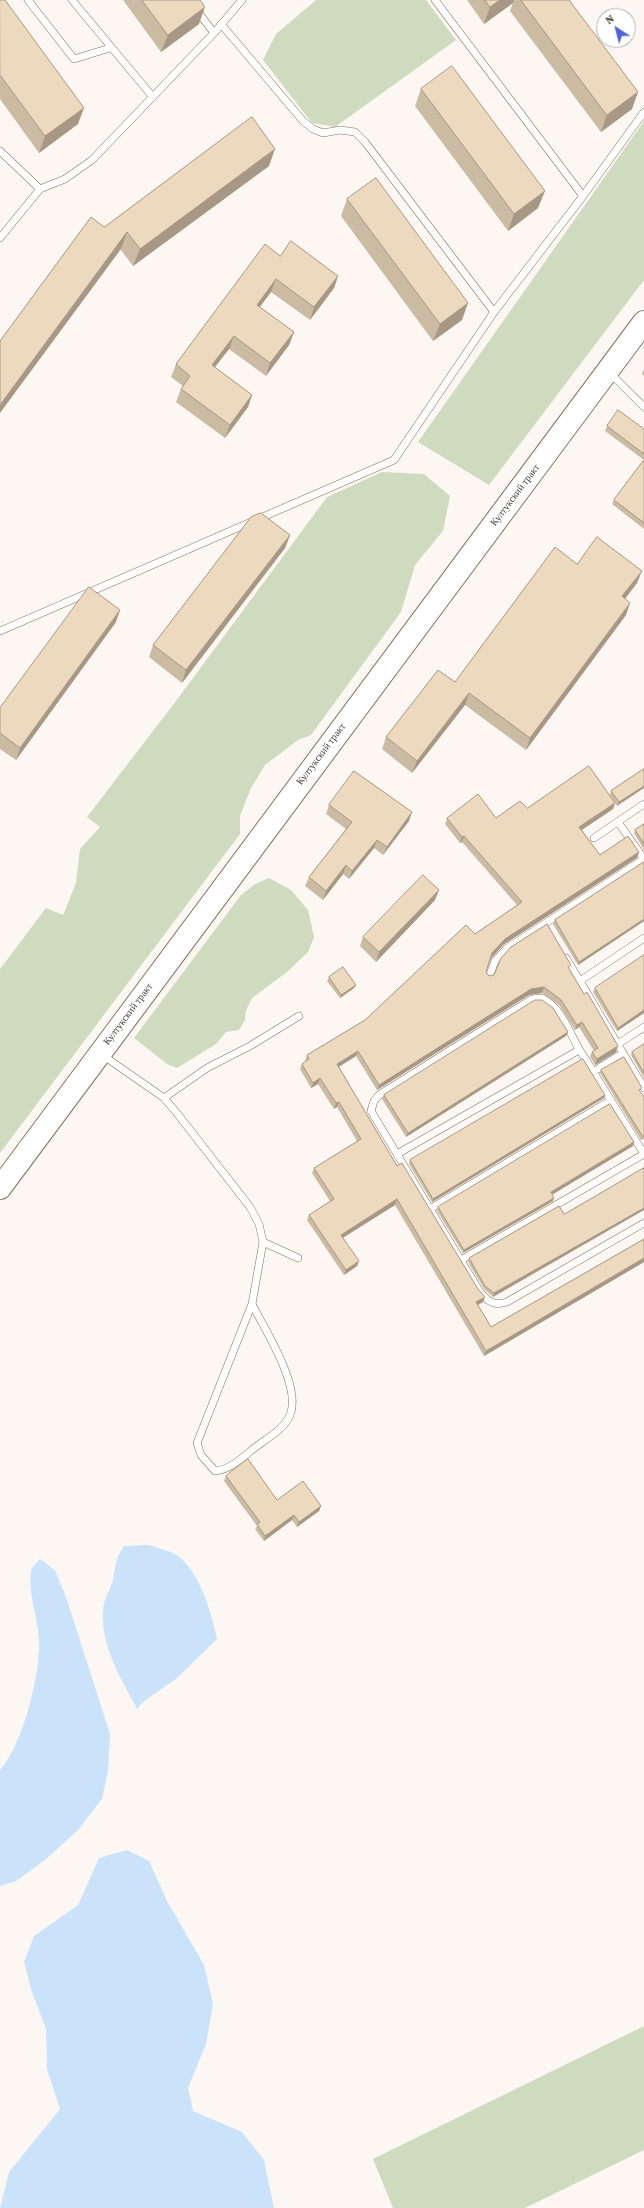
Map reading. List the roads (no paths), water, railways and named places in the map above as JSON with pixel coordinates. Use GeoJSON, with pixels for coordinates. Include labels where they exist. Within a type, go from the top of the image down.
{"type":"FeatureCollection","features":[{"type":"Feature","properties":{"kind":"main road","name":"Култукский тракт"},"geometry":{"type":"LineString","coordinates":[[0,1188],[644,322]]}},
{"type":"Feature","properties":{"kind":"lane"},"geometry":{"type":"LineString","coordinates":[[28,0],[74,59],[110,48]]}},
{"type":"Feature","properties":{"kind":"lane"},"geometry":{"type":"LineString","coordinates":[[72,0],[110,48],[152,96]]}},
{"type":"Feature","properties":{"kind":"lane"},"geometry":{"type":"LineString","coordinates":[[189,0],[214,33]]}},
{"type":"Feature","properties":{"kind":"lane"},"geometry":{"type":"LineString","coordinates":[[0,238],[40,189],[65,178],[92,160],[214,33],[242,0]]}},
{"type":"Feature","properties":{"kind":"lane"},"geometry":{"type":"LineString","coordinates":[[435,0],[583,196]]}},
{"type":"Feature","properties":{"kind":"lane"},"geometry":{"type":"LineString","coordinates":[[221,24],[303,121],[313,129],[324,133],[340,130],[355,132],[365,142],[494,312]]}},
{"type":"Feature","properties":{"kind":"lane"},"geometry":{"type":"LineString","coordinates":[[0,631],[394,460],[494,312],[583,196],[644,112]]}},
{"type":"Feature","properties":{"kind":"lane"},"geometry":{"type":"LineString","coordinates":[[0,151],[40,189]]}},
{"type":"Feature","properties":{"kind":"lane"},"geometry":{"type":"LineString","coordinates":[[607,371],[644,407]]}},
{"type":"Feature","properties":{"kind":"lane"},"geometry":{"type":"LineString","coordinates":[[594,838],[644,804]]}},
{"type":"Feature","properties":{"kind":"lane"},"geometry":{"type":"LineString","coordinates":[[489,977],[499,955],[548,926],[644,859],[618,822]]}},
{"type":"Feature","properties":{"kind":"lane"},"geometry":{"type":"LineString","coordinates":[[580,981],[644,938]]}},
{"type":"Feature","properties":{"kind":"lane"},"geometry":{"type":"LineString","coordinates":[[563,951],[644,1088]]}},
{"type":"Feature","properties":{"kind":"lane"},"geometry":{"type":"LineString","coordinates":[[461,1260],[644,1154],[579,1050],[568,1026],[553,1006],[542,998],[532,999],[379,1095],[374,1101],[371,1111],[461,1260],[486,1299],[499,1305],[507,1302],[644,1223]]}},
{"type":"Feature","properties":{"kind":"lane"},"geometry":{"type":"LineString","coordinates":[[164,1098],[207,1068],[250,1046],[299,1016]]}},
{"type":"Feature","properties":{"kind":"lane"},"geometry":{"type":"LineString","coordinates":[[618,1044],[644,1027]]}},
{"type":"Feature","properties":{"kind":"lane"},"geometry":{"type":"LineString","coordinates":[[397,1154],[579,1050]]}},
{"type":"Feature","properties":{"kind":"lane"},"geometry":{"type":"LineString","coordinates":[[99,1053],[164,1098],[250,1207],[259,1224],[263,1242],[252,1304],[208,1411],[197,1443],[201,1455],[215,1471],[230,1466],[279,1429],[288,1418],[292,1409],[293,1394],[282,1364],[252,1304]]}},
{"type":"Feature","properties":{"kind":"lane"},"geometry":{"type":"LineString","coordinates":[[593,1072],[623,1053]]}},
{"type":"Feature","properties":{"kind":"lane"},"geometry":{"type":"LineString","coordinates":[[430,1209],[611,1100]]}},
{"type":"Feature","properties":{"kind":"lane"},"geometry":{"type":"LineString","coordinates":[[263,1242],[298,1258]]}},
{"type":"Feature","properties":{"kind":"water"},"geometry":{"type":"Polygon","coordinates":[[[149,1545],[175,1554],[193,1573],[208,1605],[217,1639],[177,1678],[143,1702],[137,1709],[118,1673],[108,1649],[103,1623],[103,1609],[113,1580],[117,1559],[124,1546],[149,1545]]]}},
{"type":"Feature","properties":{"kind":"water"},"geometry":{"type":"Polygon","coordinates":[[[40,1559],[55,1570],[66,1597],[110,1734],[108,1771],[102,1799],[77,1831],[45,1860],[16,1881],[0,1886],[0,1770],[16,1744],[23,1727],[37,1672],[39,1641],[30,1580],[31,1571],[40,1559]]]}},
{"type":"Feature","properties":{"kind":"water"},"geometry":{"type":"Polygon","coordinates":[[[127,1850],[149,1861],[167,1901],[204,1965],[213,2004],[206,2044],[188,2088],[193,2111],[242,2132],[264,2160],[274,2208],[0,2208],[9,2172],[60,2109],[47,2069],[46,2029],[32,1992],[24,1962],[34,1936],[78,1905],[99,1858],[127,1850]]]}}]}
